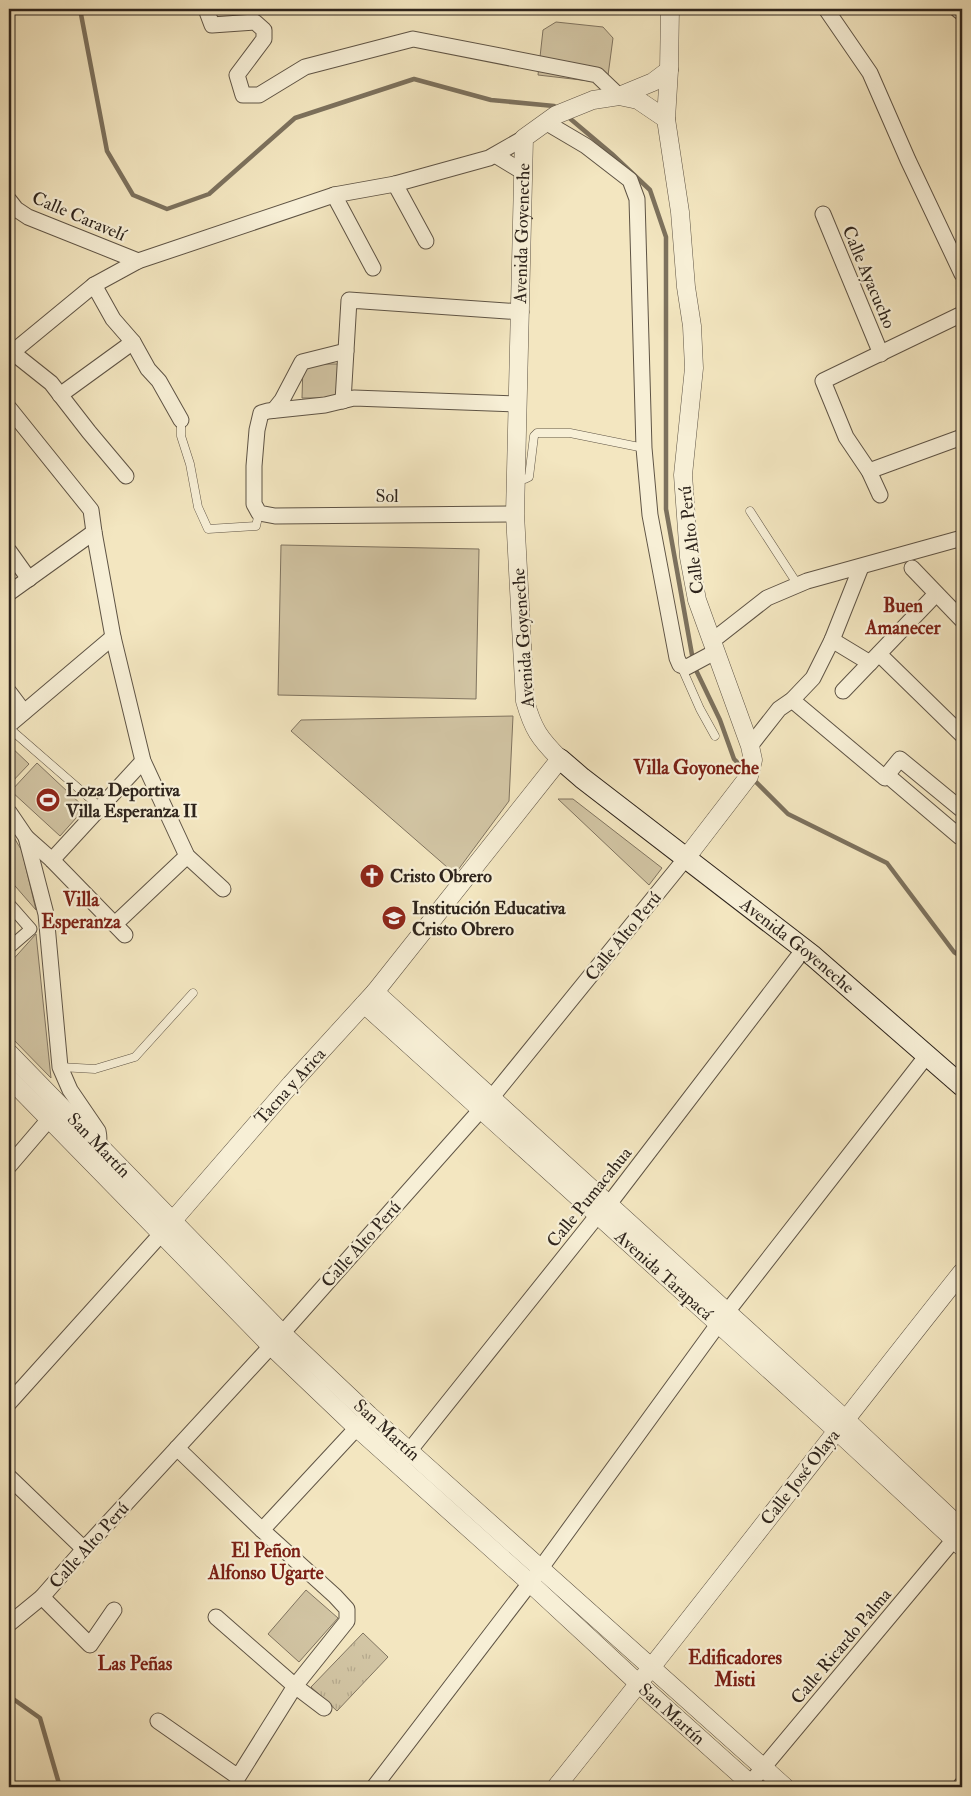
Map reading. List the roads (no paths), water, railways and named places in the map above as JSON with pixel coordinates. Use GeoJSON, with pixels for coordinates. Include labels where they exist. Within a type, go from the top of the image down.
{"type":"FeatureCollection","features":[{"type":"Feature","properties":{"kind":"main road","name":"Avenida Goyeneche"},"geometry":{"type":"LineString","coordinates":[[560,759],[804,949],[928,1054],[962,1086]]}},
{"type":"Feature","properties":{"kind":"street"},"geometry":{"type":"LineString","coordinates":[[206,9],[212,25],[255,22],[264,30],[264,39],[237,75],[243,95],[258,95],[305,66],[414,39],[597,75],[619,96],[638,100],[666,119]]}},
{"type":"Feature","properties":{"kind":"street","name":"Calle Alto Perú"},"geometry":{"type":"LineString","coordinates":[[9,1624],[42,1597],[276,1339],[486,1103],[686,858],[741,789],[749,776],[751,753],[699,657],[697,600],[689,557],[683,475],[694,368],[692,326],[686,287],[680,212],[666,119],[670,9]]}},
{"type":"Feature","properties":{"kind":"street"},"geometry":{"type":"LineString","coordinates":[[826,9],[870,73],[908,160],[962,274]]}},
{"type":"Feature","properties":{"kind":"street"},"geometry":{"type":"LineString","coordinates":[[957,9],[962,13]]}},
{"type":"Feature","properties":{"kind":"street"},"geometry":{"type":"LineString","coordinates":[[126,476],[51,383],[10,351],[24,344],[94,284],[138,261],[334,196],[395,184],[489,158],[552,119],[593,100],[619,96],[653,82],[669,70]]}},
{"type":"Feature","properties":{"kind":"street"},"geometry":{"type":"LineString","coordinates":[[552,119],[630,180],[637,199],[644,448],[650,515],[677,658],[699,657],[767,598],[807,581],[962,538]]}},
{"type":"Feature","properties":{"kind":"street","name":"Avenida Goyeneche"},"geometry":{"type":"LineString","coordinates":[[524,138],[515,514],[525,701],[531,723],[544,743],[560,759]]}},
{"type":"Feature","properties":{"kind":"street"},"geometry":{"type":"LineString","coordinates":[[495,154],[522,172]]}},
{"type":"Feature","properties":{"kind":"street"},"geometry":{"type":"LineString","coordinates":[[395,184],[426,241]]}},
{"type":"Feature","properties":{"kind":"street"},"geometry":{"type":"LineString","coordinates":[[334,196],[373,268]]}},
{"type":"Feature","properties":{"kind":"street","name":"Calle Caravelí"},"geometry":{"type":"LineString","coordinates":[[9,200],[16,209],[28,217],[138,261]]}},
{"type":"Feature","properties":{"kind":"street","name":"Calle Ayacucho"},"geometry":{"type":"LineString","coordinates":[[823,214],[881,354]]}},
{"type":"Feature","properties":{"kind":"street"},"geometry":{"type":"LineString","coordinates":[[94,284],[113,319],[133,342],[148,369],[160,381],[181,420]]}},
{"type":"Feature","properties":{"kind":"street"},"geometry":{"type":"LineString","coordinates":[[343,401],[349,300],[521,312]]}},
{"type":"Feature","properties":{"kind":"street"},"geometry":{"type":"LineString","coordinates":[[880,495],[869,471],[846,437],[823,381],[962,314]]}},
{"type":"Feature","properties":{"kind":"street"},"geometry":{"type":"LineString","coordinates":[[60,395],[133,342]]}},
{"type":"Feature","properties":{"kind":"street"},"geometry":{"type":"LineString","coordinates":[[274,410],[282,400],[302,362],[346,351]]}},
{"type":"Feature","properties":{"kind":"street"},"geometry":{"type":"LineString","coordinates":[[259,513],[254,504],[257,430],[261,413],[325,405],[354,398],[517,404]]}},
{"type":"Feature","properties":{"kind":"street"},"geometry":{"type":"LineString","coordinates":[[9,408],[91,510],[113,637],[143,761],[187,856],[223,889]]}},
{"type":"Feature","properties":{"kind":"street"},"geometry":{"type":"LineString","coordinates":[[869,471],[962,437]]}},
{"type":"Feature","properties":{"kind":"street","name":"Sol"},"geometry":{"type":"LineString","coordinates":[[259,513],[275,516],[515,514]]}},
{"type":"Feature","properties":{"kind":"street"},"geometry":{"type":"LineString","coordinates":[[9,593],[94,532]]}},
{"type":"Feature","properties":{"kind":"street"},"geometry":{"type":"LineString","coordinates":[[9,551],[29,579]]}},
{"type":"Feature","properties":{"kind":"street"},"geometry":{"type":"LineString","coordinates":[[751,753],[780,709],[792,700],[813,678],[832,640],[861,567]]}},
{"type":"Feature","properties":{"kind":"street"},"geometry":{"type":"LineString","coordinates":[[912,568],[962,620]]}},
{"type":"Feature","properties":{"kind":"street"},"geometry":{"type":"LineString","coordinates":[[843,691],[936,594]]}},
{"type":"Feature","properties":{"kind":"street"},"geometry":{"type":"LineString","coordinates":[[9,727],[24,712],[113,637]]}},
{"type":"Feature","properties":{"kind":"street"},"geometry":{"type":"LineString","coordinates":[[832,640],[874,659],[962,735]]}},
{"type":"Feature","properties":{"kind":"street"},"geometry":{"type":"LineString","coordinates":[[9,692],[24,712]]}},
{"type":"Feature","properties":{"kind":"street"},"geometry":{"type":"LineString","coordinates":[[792,700],[885,778],[900,759],[962,810]]}},
{"type":"Feature","properties":{"kind":"street","name":"Tacna y Arica"},"geometry":{"type":"LineString","coordinates":[[9,1403],[370,998],[560,759]]}},
{"type":"Feature","properties":{"kind":"street"},"geometry":{"type":"LineString","coordinates":[[52,860],[143,761]]}},
{"type":"Feature","properties":{"kind":"street"},"geometry":{"type":"LineString","coordinates":[[887,775],[960,838],[962,835]]}},
{"type":"Feature","properties":{"kind":"street"},"geometry":{"type":"LineString","coordinates":[[9,812],[26,837],[52,860],[120,930],[187,856]]}},
{"type":"Feature","properties":{"kind":"street"},"geometry":{"type":"LineString","coordinates":[[26,837],[46,914],[60,1067],[70,1090],[98,1131],[100,1138],[93,1150]]}},
{"type":"Feature","properties":{"kind":"street"},"geometry":{"type":"LineString","coordinates":[[9,904],[31,929],[9,948]]}},
{"type":"Feature","properties":{"kind":"street","name":"Calle Pumacahua"},"geometry":{"type":"LineString","coordinates":[[398,1465],[603,1210],[804,949]]}},
{"type":"Feature","properties":{"kind":"street","name":"Avenida Tarapacá"},"geometry":{"type":"LineString","coordinates":[[370,998],[960,1536]]}},
{"type":"Feature","properties":{"kind":"street","name":"San Martín"},"geometry":{"type":"LineString","coordinates":[[9,1053],[61,1105],[93,1150],[276,1339],[357,1428],[530,1583],[750,1786]]}},
{"type":"Feature","properties":{"kind":"street"},"geometry":{"type":"LineString","coordinates":[[374,1787],[530,1583],[722,1318],[928,1054]]}},
{"type":"Feature","properties":{"kind":"street","name":"San Martín"},"geometry":{"type":"LineString","coordinates":[[9,1078],[49,1119],[93,1150]]}},
{"type":"Feature","properties":{"kind":"street"},"geometry":{"type":"LineString","coordinates":[[9,1166],[61,1105]]}},
{"type":"Feature","properties":{"kind":"street","name":"Calle José Olaya"},"geometry":{"type":"LineString","coordinates":[[556,1787],[652,1668],[840,1425],[962,1272]]}},
{"type":"Feature","properties":{"kind":"street","name":"San Martín"},"geometry":{"type":"LineString","coordinates":[[276,1339],[410,1450],[785,1787]]}},
{"type":"Feature","properties":{"kind":"street"},"geometry":{"type":"LineString","coordinates":[[262,1530],[369,1415]]}},
{"type":"Feature","properties":{"kind":"street"},"geometry":{"type":"LineString","coordinates":[[158,1721],[238,1777],[295,1686],[347,1621],[346,1609],[335,1596],[262,1530],[177,1448]]}},
{"type":"Feature","properties":{"kind":"street"},"geometry":{"type":"LineString","coordinates":[[9,1477],[84,1549]]}},
{"type":"Feature","properties":{"kind":"street","name":"Calle Ricardo Palma"},"geometry":{"type":"LineString","coordinates":[[750,1786],[763,1768],[960,1536]]}},
{"type":"Feature","properties":{"kind":"street"},"geometry":{"type":"LineString","coordinates":[[42,1597],[90,1645],[114,1610]]}},
{"type":"Feature","properties":{"kind":"street"},"geometry":{"type":"LineString","coordinates":[[216,1617],[295,1686],[324,1708]]}},
{"type":"Feature","properties":{"kind":"lane"},"geometry":{"type":"LineString","coordinates":[[181,420],[181,436],[190,464],[198,507],[208,529],[256,526],[259,513]]}},
{"type":"Feature","properties":{"kind":"lane"},"geometry":{"type":"LineString","coordinates":[[516,479],[529,477],[534,436],[537,433],[570,433],[644,448]]}},
{"type":"Feature","properties":{"kind":"lane"},"geometry":{"type":"LineString","coordinates":[[750,511],[798,585]]}},
{"type":"Feature","properties":{"kind":"lane"},"geometry":{"type":"LineString","coordinates":[[699,657],[700,709],[715,736]]}},
{"type":"Feature","properties":{"kind":"lane"},"geometry":{"type":"LineString","coordinates":[[9,727],[101,808]]}},
{"type":"Feature","properties":{"kind":"lane"},"geometry":{"type":"LineString","coordinates":[[60,1067],[95,1069],[136,1057],[193,993]]}},
{"type":"Feature","properties":{"kind":"waterway"},"geometry":{"type":"LineString","coordinates":[[80,9],[107,151],[133,195],[167,209],[209,194],[295,118],[414,79],[491,100],[554,106],[559,109]]}},
{"type":"Feature","properties":{"kind":"waterway"},"geometry":{"type":"LineString","coordinates":[[567,116],[612,154],[650,190],[666,237],[666,509],[694,666],[720,720],[734,759],[745,770]]}},
{"type":"Feature","properties":{"kind":"waterway"},"geometry":{"type":"LineString","coordinates":[[752,778],[788,814],[887,863],[954,952],[962,957]]}},
{"type":"Feature","properties":{"kind":"waterway"},"geometry":{"type":"LineString","coordinates":[[9,1696],[40,1718],[60,1787]]}},
{"type":"Feature","properties":{"kind":"place","name":"Loza Deportiva Villa Esperanza II"},"geometry":{"type":"Point","coordinates":[48,800]}},
{"type":"Feature","properties":{"kind":"place","name":"Cristo Obrero"},"geometry":{"type":"Point","coordinates":[372,876]}},
{"type":"Feature","properties":{"kind":"place","name":"Institución Educativa Cristo Obrero"},"geometry":{"type":"Point","coordinates":[394,918]}},
{"type":"Feature","properties":{"kind":"district","name":"Buen Amanecer"},"geometry":{"type":"Point","coordinates":[903,616]}},
{"type":"Feature","properties":{"kind":"district","name":"Villa Goyoneche"},"geometry":{"type":"Point","coordinates":[696,767]}},
{"type":"Feature","properties":{"kind":"district","name":"Villa Esperanza"},"geometry":{"type":"Point","coordinates":[81,910]}},
{"type":"Feature","properties":{"kind":"district","name":"El Peñon Alfonso Ugarte"},"geometry":{"type":"Point","coordinates":[266,1561]}},
{"type":"Feature","properties":{"kind":"district","name":"Las Peñas"},"geometry":{"type":"Point","coordinates":[135,1663]}},
{"type":"Feature","properties":{"kind":"district","name":"Edificadores Misti"},"geometry":{"type":"Point","coordinates":[735,1668]}}]}
